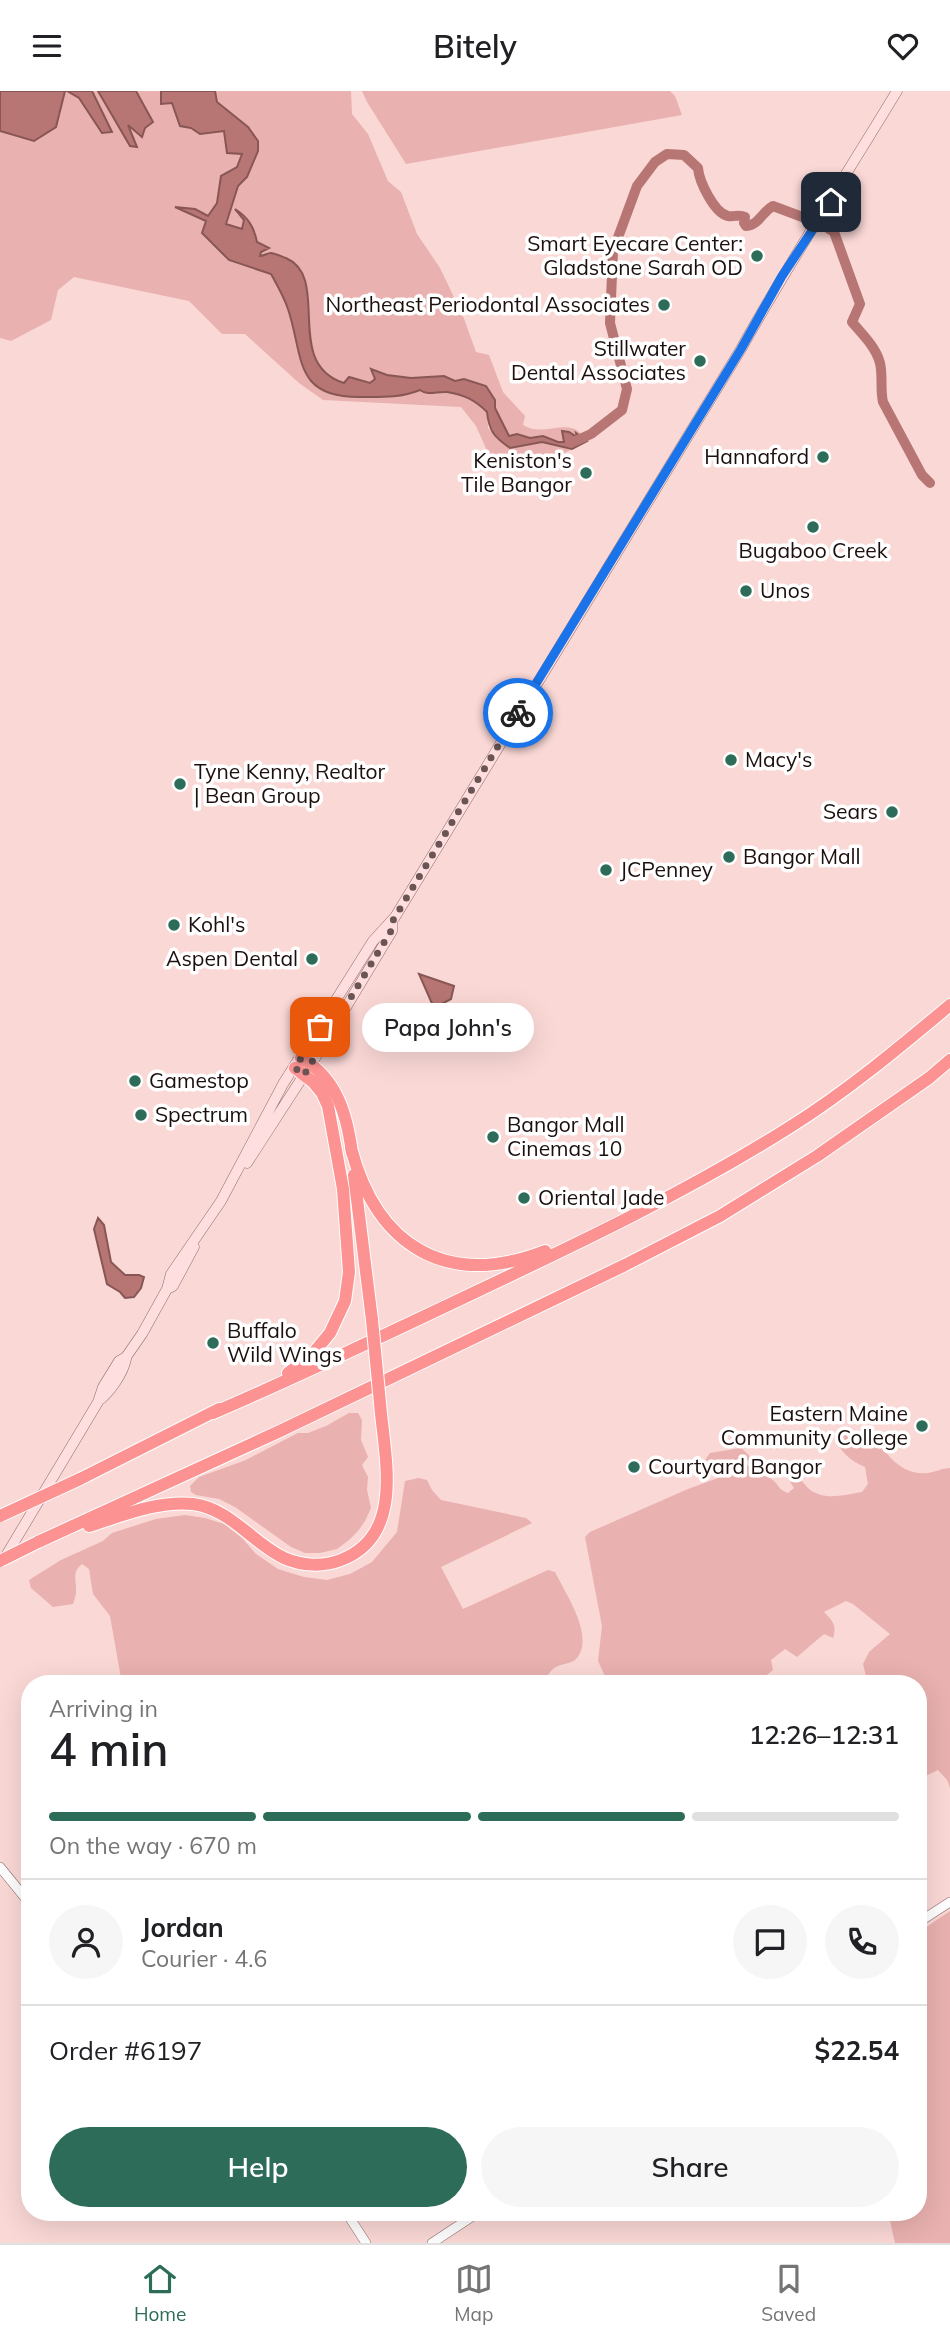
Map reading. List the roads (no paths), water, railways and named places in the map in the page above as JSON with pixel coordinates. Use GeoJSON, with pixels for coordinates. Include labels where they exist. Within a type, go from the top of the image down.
{"type":"FeatureCollection","features":[{"type":"Feature","properties":{"kind":"highway"},"geometry":{"type":"LineString","coordinates":[[213,1413],[607,1230],[697,1183],[793,1125],[898,1049],[950,1005]]}},
{"type":"Feature","properties":{"kind":"highway"},"geometry":{"type":"LineString","coordinates":[[0,1563],[38,1542],[280,1431],[625,1265],[720,1216],[817,1156],[929,1078],[950,1060]]}},
{"type":"Feature","properties":{"kind":"highway"},"geometry":{"type":"LineString","coordinates":[[303,1066],[326,1076],[336,1090],[356,1166],[375,1208],[391,1228],[411,1245],[440,1259],[468,1266],[495,1265],[536,1254],[667,1198]]}},
{"type":"Feature","properties":{"kind":"highway"},"geometry":{"type":"LineString","coordinates":[[0,1516],[213,1413],[297,1368],[321,1346],[337,1322],[348,1288],[349,1257],[343,1189],[328,1106],[303,1066]]}},
{"type":"Feature","properties":{"kind":"highway"},"geometry":{"type":"LineString","coordinates":[[38,1542],[160,1506],[193,1504],[220,1512],[286,1559],[315,1565],[339,1560],[361,1548],[370,1539],[385,1514],[387,1490],[372,1320],[351,1148]]}},
{"type":"Feature","properties":{"kind":"main road"},"geometry":{"type":"LineString","coordinates":[[0,1563],[99,1402],[109,1391],[124,1366],[126,1357],[142,1335],[167,1289],[173,1286],[193,1251],[195,1242],[235,1176],[247,1163],[303,1066],[391,931],[392,922],[741,349],[782,276],[831,202],[897,91]]}},
{"type":"Feature","properties":{"kind":"street"},"geometry":{"type":"LineString","coordinates":[[0,1867],[21,1893]]}},
{"type":"Feature","properties":{"kind":"street"},"geometry":{"type":"LineString","coordinates":[[927,1917],[950,1902]]}},
{"type":"Feature","properties":{"kind":"street"},"geometry":{"type":"LineString","coordinates":[[352,2221],[366,2243]]}},
{"type":"Feature","properties":{"kind":"street"},"geometry":{"type":"LineString","coordinates":[[432,2243],[465,2221]]}},
{"type":"Feature","properties":{"kind":"waterway"},"geometry":{"type":"LineString","coordinates":[[571,443],[591,434],[622,410],[627,389],[610,323],[613,251],[637,186],[655,162],[667,154],[684,155],[698,168],[704,188],[718,209],[728,216],[745,217],[746,226],[754,223],[773,206],[805,218]]}},
{"type":"Feature","properties":{"kind":"waterway"},"geometry":{"type":"LineString","coordinates":[[829,229],[834,232],[860,304],[852,322],[872,346],[880,363],[883,402],[922,475],[930,483]]}},
{"type":"Feature","properties":{"kind":"place","name":"Smart Eyecare Center: Gladstone Sarah OD"},"geometry":{"type":"Point","coordinates":[757,256]}},
{"type":"Feature","properties":{"kind":"place","name":"Northeast Periodontal Associates"},"geometry":{"type":"Point","coordinates":[664,305]}},
{"type":"Feature","properties":{"kind":"place","name":"Stillwater Dental Associates"},"geometry":{"type":"Point","coordinates":[700,361]}},
{"type":"Feature","properties":{"kind":"place","name":"Hannaford"},"geometry":{"type":"Point","coordinates":[823,457]}},
{"type":"Feature","properties":{"kind":"place","name":"Keniston's Tile Bangor"},"geometry":{"type":"Point","coordinates":[586,473]}},
{"type":"Feature","properties":{"kind":"place","name":"Bugaboo Creek"},"geometry":{"type":"Point","coordinates":[813,527]}},
{"type":"Feature","properties":{"kind":"place","name":"Unos"},"geometry":{"type":"Point","coordinates":[746,591]}},
{"type":"Feature","properties":{"kind":"place","name":"Macy's"},"geometry":{"type":"Point","coordinates":[731,760]}},
{"type":"Feature","properties":{"kind":"place","name":"Tyne Kenny, Realtor | Bean Group"},"geometry":{"type":"Point","coordinates":[180,784]}},
{"type":"Feature","properties":{"kind":"place","name":"Sears"},"geometry":{"type":"Point","coordinates":[892,812]}},
{"type":"Feature","properties":{"kind":"place","name":"Bangor Mall"},"geometry":{"type":"Point","coordinates":[729,857]}},
{"type":"Feature","properties":{"kind":"place","name":"JCPenney"},"geometry":{"type":"Point","coordinates":[606,870]}},
{"type":"Feature","properties":{"kind":"place","name":"Kohl's"},"geometry":{"type":"Point","coordinates":[174,925]}},
{"type":"Feature","properties":{"kind":"place","name":"Aspen Dental"},"geometry":{"type":"Point","coordinates":[312,959]}},
{"type":"Feature","properties":{"kind":"place","name":"Papa John's"},"geometry":{"type":"Point","coordinates":[320,1027]}},
{"type":"Feature","properties":{"kind":"place","name":"Gamestop"},"geometry":{"type":"Point","coordinates":[135,1081]}},
{"type":"Feature","properties":{"kind":"place","name":"Spectrum"},"geometry":{"type":"Point","coordinates":[141,1115]}},
{"type":"Feature","properties":{"kind":"place","name":"Bangor Mall Cinemas 10"},"geometry":{"type":"Point","coordinates":[493,1137]}},
{"type":"Feature","properties":{"kind":"place","name":"Oriental Jade"},"geometry":{"type":"Point","coordinates":[524,1198]}},
{"type":"Feature","properties":{"kind":"place","name":"Buffalo Wild Wings"},"geometry":{"type":"Point","coordinates":[213,1343]}},
{"type":"Feature","properties":{"kind":"place","name":"Eastern Maine Community College"},"geometry":{"type":"Point","coordinates":[922,1426]}},
{"type":"Feature","properties":{"kind":"place","name":"Courtyard Bangor"},"geometry":{"type":"Point","coordinates":[634,1467]}}]}
